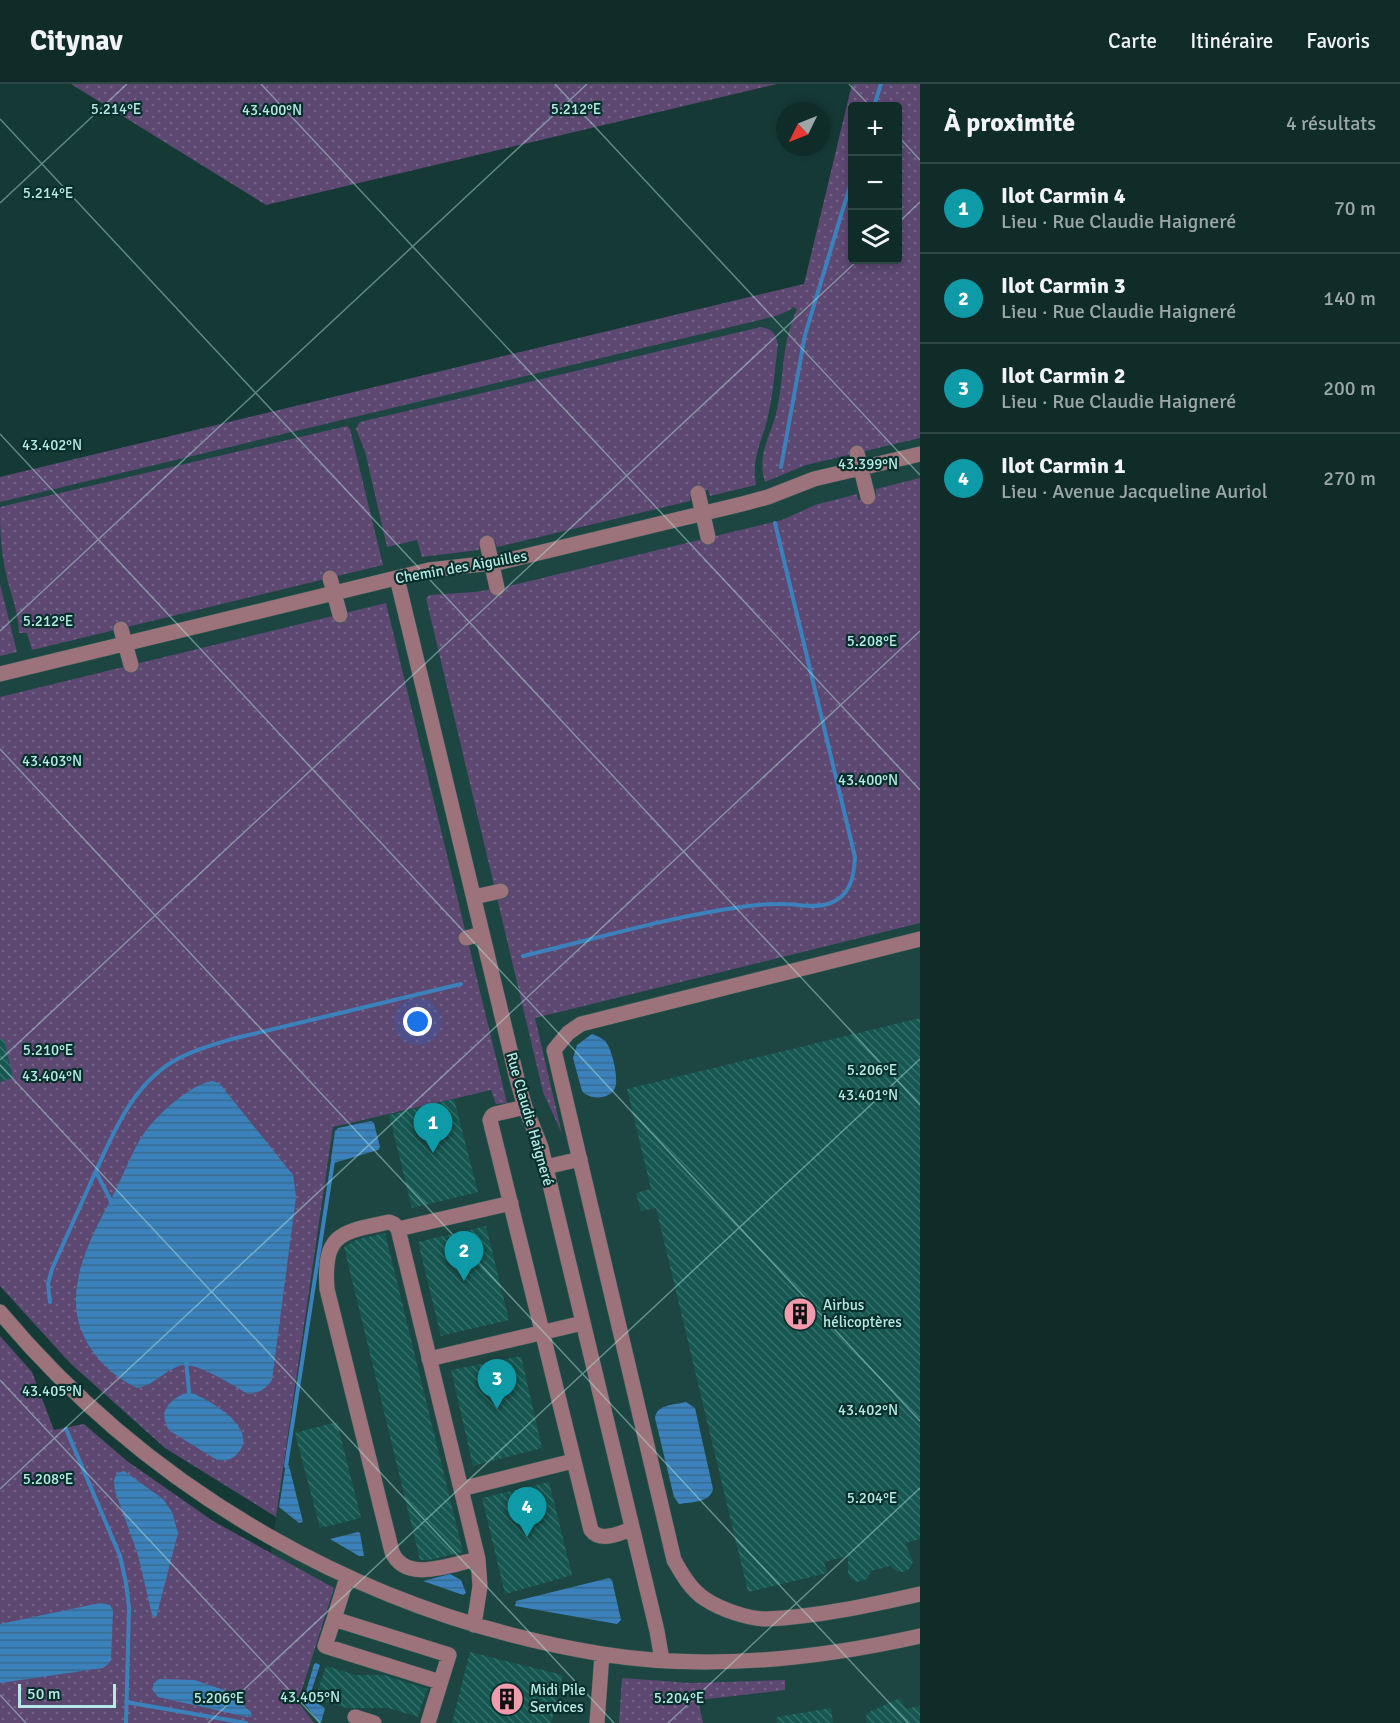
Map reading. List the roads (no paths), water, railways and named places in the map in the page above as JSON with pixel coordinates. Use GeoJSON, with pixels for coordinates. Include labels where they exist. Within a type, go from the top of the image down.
{"type":"FeatureCollection","features":[{"type":"Feature","properties":{"kind":"street"},"geometry":{"type":"LineString","coordinates":[[857,453],[868,497]]}},
{"type":"Feature","properties":{"kind":"street","name":"Chemin des Aiguilles"},"geometry":{"type":"LineString","coordinates":[[0,674],[123,636],[334,593],[429,570],[492,563],[768,497],[814,479],[920,454]]}},
{"type":"Feature","properties":{"kind":"street"},"geometry":{"type":"LineString","coordinates":[[698,493],[708,537]]}},
{"type":"Feature","properties":{"kind":"street"},"geometry":{"type":"LineString","coordinates":[[488,543],[497,588]]}},
{"type":"Feature","properties":{"kind":"street"},"geometry":{"type":"LineString","coordinates":[[330,578],[340,615]]}},
{"type":"Feature","properties":{"kind":"street","name":"Rue Claudie Haigneré"},"geometry":{"type":"LineString","coordinates":[[397,578],[525,1107],[541,1147],[546,1167],[662,1660]]}},
{"type":"Feature","properties":{"kind":"street"},"geometry":{"type":"LineString","coordinates":[[123,636],[131,665]]}},
{"type":"Feature","properties":{"kind":"street"},"geometry":{"type":"LineString","coordinates":[[474,897],[501,891]]}},
{"type":"Feature","properties":{"kind":"street"},"geometry":{"type":"LineString","coordinates":[[466,938],[482,934]]}},
{"type":"Feature","properties":{"kind":"street"},"geometry":{"type":"LineString","coordinates":[[920,939],[581,1024],[568,1033],[554,1050],[674,1560],[687,1581],[704,1599],[726,1610],[764,1619],[851,1609],[920,1594]]}},
{"type":"Feature","properties":{"kind":"street"},"geometry":{"type":"LineString","coordinates":[[525,1107],[495,1114],[490,1120],[544,1332],[573,1461],[591,1530],[595,1535],[600,1537],[633,1529]]}},
{"type":"Feature","properties":{"kind":"street"},"geometry":{"type":"LineString","coordinates":[[546,1167],[580,1160]]}},
{"type":"Feature","properties":{"kind":"street"},"geometry":{"type":"LineString","coordinates":[[398,1229],[511,1203]]}},
{"type":"Feature","properties":{"kind":"street"},"geometry":{"type":"LineString","coordinates":[[474,1625],[480,1586],[478,1559],[398,1229],[394,1224],[386,1222],[346,1232],[333,1243],[326,1270],[331,1306],[394,1558],[407,1569],[416,1570],[478,1559]]}},
{"type":"Feature","properties":{"kind":"street"},"geometry":{"type":"LineString","coordinates":[[0,1312],[33,1360],[179,1479],[252,1527],[292,1550],[382,1593],[474,1625],[602,1654],[662,1660],[721,1661],[791,1657],[859,1648],[920,1636]]}},
{"type":"Feature","properties":{"kind":"street"},"geometry":{"type":"LineString","coordinates":[[429,1359],[583,1323]]}},
{"type":"Feature","properties":{"kind":"street"},"geometry":{"type":"LineString","coordinates":[[461,1489],[573,1461]]}},
{"type":"Feature","properties":{"kind":"street"},"geometry":{"type":"LineString","coordinates":[[347,1577],[325,1646],[440,1682]]}},
{"type":"Feature","properties":{"kind":"street"},"geometry":{"type":"LineString","coordinates":[[334,1619],[449,1655],[428,1723]]}},
{"type":"Feature","properties":{"kind":"street"},"geometry":{"type":"LineString","coordinates":[[597,1723],[602,1654]]}},
{"type":"Feature","properties":{"kind":"street"},"geometry":{"type":"LineString","coordinates":[[355,1717],[374,1723]]}},
{"type":"Feature","properties":{"kind":"water"},"geometry":{"type":"Polygon","coordinates":[[[592,1034],[608,1045],[615,1071],[615,1088],[604,1097],[589,1096],[582,1091],[573,1058],[577,1045],[592,1034]]]}},
{"type":"Feature","properties":{"kind":"water"},"geometry":{"type":"Polygon","coordinates":[[[213,1081],[220,1084],[293,1175],[296,1197],[272,1380],[262,1390],[248,1394],[204,1370],[186,1365],[179,1366],[137,1388],[125,1382],[104,1365],[81,1331],[76,1304],[80,1272],[90,1242],[145,1132],[176,1100],[204,1083],[213,1081]]]}},
{"type":"Feature","properties":{"kind":"water"},"geometry":{"type":"Polygon","coordinates":[[[371,1121],[374,1123],[380,1147],[378,1150],[334,1163],[331,1159],[335,1131],[338,1128],[371,1121]]]}},
{"type":"Feature","properties":{"kind":"water"},"geometry":{"type":"Polygon","coordinates":[[[189,1392],[219,1408],[237,1425],[242,1434],[243,1444],[233,1457],[217,1460],[170,1431],[164,1418],[167,1407],[176,1398],[189,1392]]]}},
{"type":"Feature","properties":{"kind":"water"},"geometry":{"type":"Polygon","coordinates":[[[686,1402],[695,1408],[713,1489],[711,1494],[704,1499],[679,1504],[674,1497],[655,1418],[659,1410],[686,1402]]]}},
{"type":"Feature","properties":{"kind":"water"},"geometry":{"type":"Polygon","coordinates":[[[286,1463],[289,1466],[303,1522],[299,1523],[279,1507],[286,1463]]]}},
{"type":"Feature","properties":{"kind":"water"},"geometry":{"type":"Polygon","coordinates":[[[124,1471],[163,1499],[172,1512],[178,1533],[156,1618],[152,1615],[138,1555],[115,1491],[114,1480],[117,1473],[124,1471]]]}},
{"type":"Feature","properties":{"kind":"water"},"geometry":{"type":"Polygon","coordinates":[[[358,1532],[364,1556],[359,1556],[330,1539],[358,1532]]]}},
{"type":"Feature","properties":{"kind":"water"},"geometry":{"type":"Polygon","coordinates":[[[450,1574],[461,1580],[466,1593],[463,1595],[423,1581],[450,1574]]]}},
{"type":"Feature","properties":{"kind":"water"},"geometry":{"type":"Polygon","coordinates":[[[609,1578],[612,1580],[621,1620],[617,1624],[515,1606],[516,1601],[609,1578]]]}},
{"type":"Feature","properties":{"kind":"water"},"geometry":{"type":"Polygon","coordinates":[[[100,1603],[110,1605],[113,1610],[111,1660],[103,1668],[0,1683],[0,1624],[100,1603]]]}},
{"type":"Feature","properties":{"kind":"water"},"geometry":{"type":"Polygon","coordinates":[[[316,1663],[320,1665],[309,1698],[325,1708],[321,1723],[303,1702],[316,1663]]]}},
{"type":"Feature","properties":{"kind":"water"},"geometry":{"type":"Polygon","coordinates":[[[159,1679],[194,1680],[227,1691],[251,1712],[252,1716],[247,1717],[158,1697],[153,1691],[153,1684],[159,1679]]]}},
{"type":"Feature","properties":{"kind":"waterway"},"geometry":{"type":"LineString","coordinates":[[875,102],[881,84]]}},
{"type":"Feature","properties":{"kind":"waterway"},"geometry":{"type":"LineString","coordinates":[[781,467],[805,335],[848,192]]}},
{"type":"Feature","properties":{"kind":"waterway"},"geometry":{"type":"LineString","coordinates":[[523,956],[659,922],[714,911],[764,904],[809,906],[828,904],[846,892],[852,879],[855,857],[775,523]]}},
{"type":"Feature","properties":{"kind":"waterway"},"geometry":{"type":"LineString","coordinates":[[50,1302],[48,1284],[52,1269],[106,1148],[133,1100],[157,1073],[187,1055],[232,1039],[461,984]]}},
{"type":"Feature","properties":{"kind":"waterway"},"geometry":{"type":"LineString","coordinates":[[286,1466],[333,1161]]}},
{"type":"Feature","properties":{"kind":"waterway"},"geometry":{"type":"LineString","coordinates":[[96,1172],[112,1203]]}},
{"type":"Feature","properties":{"kind":"waterway"},"geometry":{"type":"LineString","coordinates":[[186,1360],[189,1392]]}},
{"type":"Feature","properties":{"kind":"waterway"},"geometry":{"type":"LineString","coordinates":[[66,1429],[120,1556],[126,1583],[129,1608],[126,1723]]}},
{"type":"Feature","properties":{"kind":"waterway"},"geometry":{"type":"LineString","coordinates":[[126,1702],[246,1723]]}},
{"type":"Feature","properties":{"kind":"place","name":"Ilot Carmin 4"},"geometry":{"type":"Point","coordinates":[433,1153]}},
{"type":"Feature","properties":{"kind":"place","name":"Ilot Carmin 3"},"geometry":{"type":"Point","coordinates":[464,1281]}},
{"type":"Feature","properties":{"kind":"place","name":"Airbus hélicoptères"},"geometry":{"type":"Point","coordinates":[800,1314]}},
{"type":"Feature","properties":{"kind":"place","name":"Ilot Carmin 2"},"geometry":{"type":"Point","coordinates":[497,1409]}},
{"type":"Feature","properties":{"kind":"place","name":"Ilot Carmin 1"},"geometry":{"type":"Point","coordinates":[527,1537]}},
{"type":"Feature","properties":{"kind":"place","name":"Midi Pile Services"},"geometry":{"type":"Point","coordinates":[507,1699]}}]}
